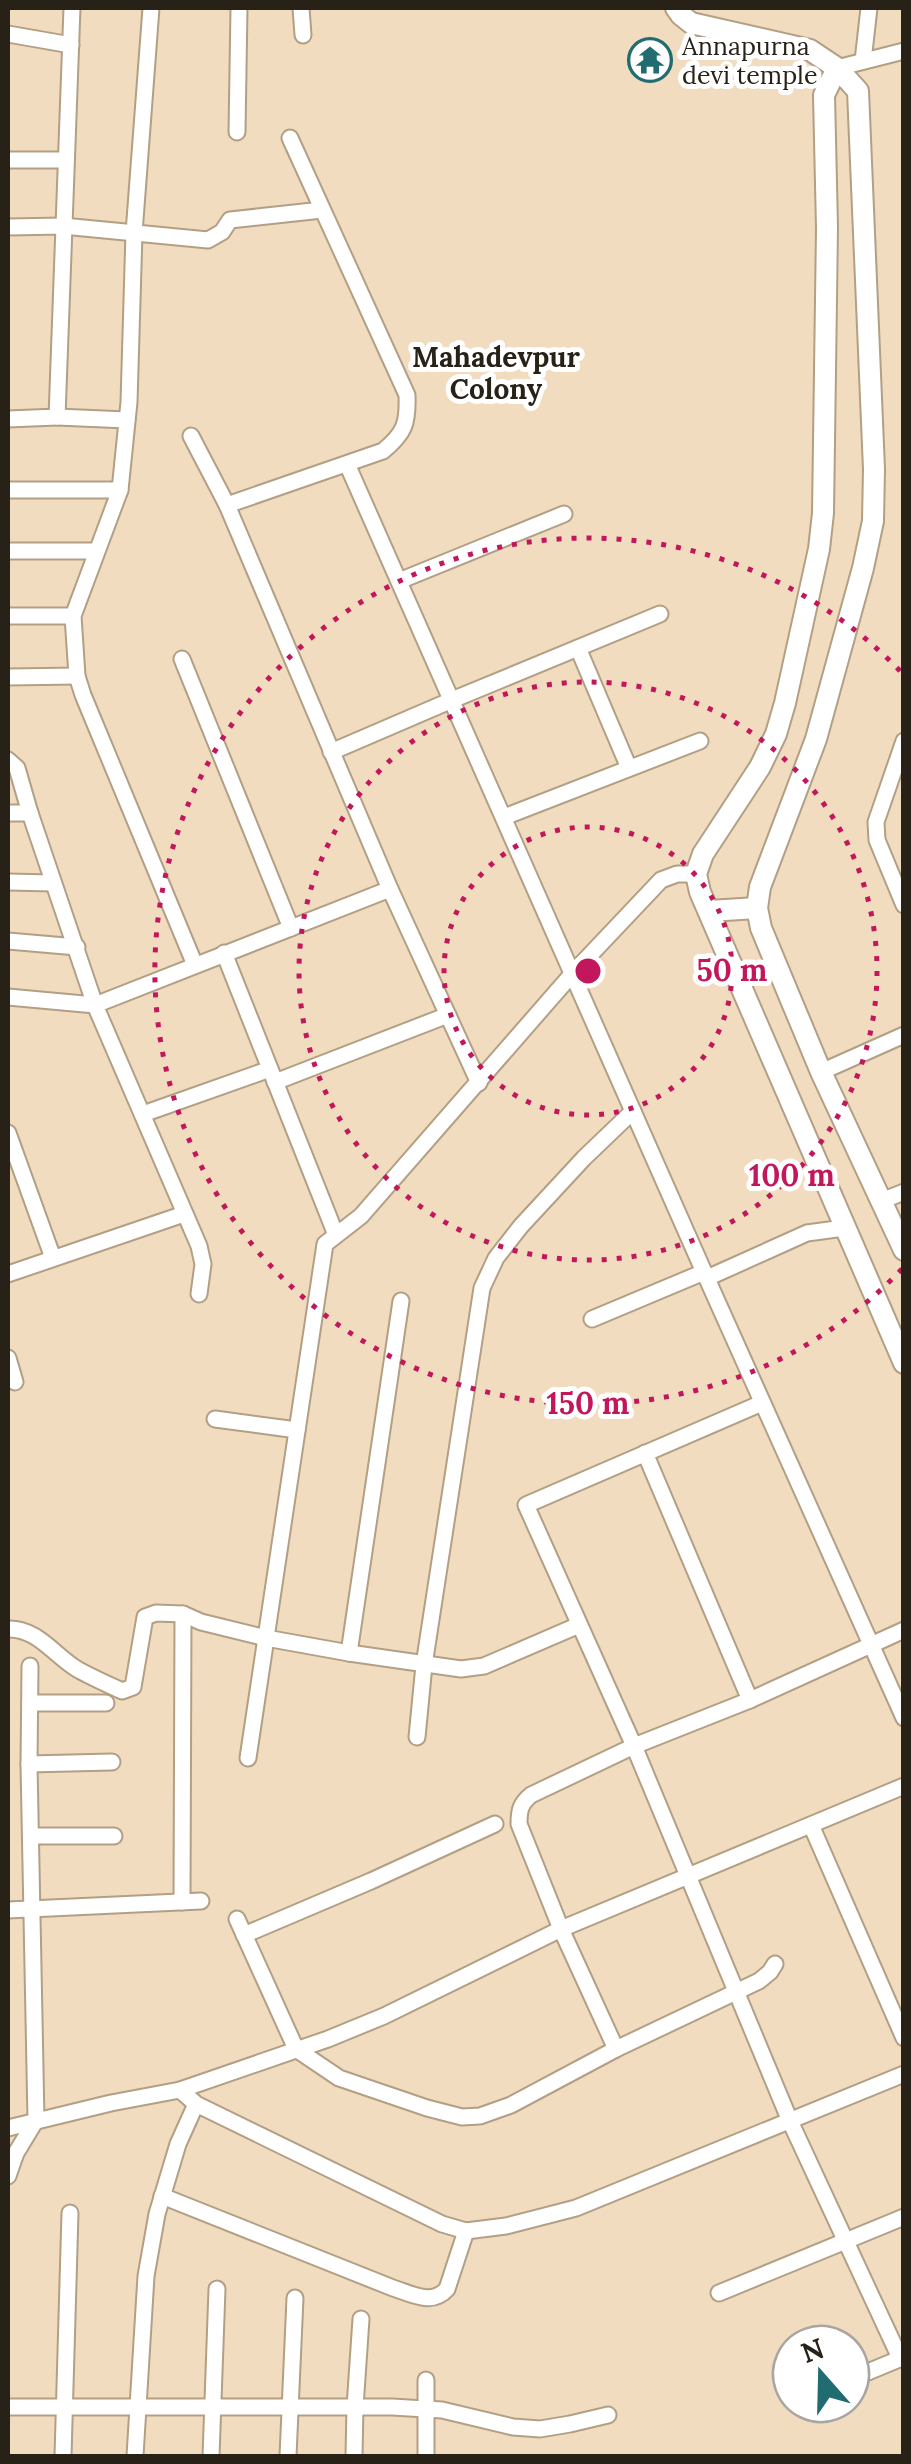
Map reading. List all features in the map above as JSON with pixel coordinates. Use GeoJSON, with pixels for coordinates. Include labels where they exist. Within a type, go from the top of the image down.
{"type":"FeatureCollection","features":[{"type":"Feature","properties":{"kind":"street"},"geometry":{"type":"LineString","coordinates":[[56,416],[72,8]]}},
{"type":"Feature","properties":{"kind":"street"},"geometry":{"type":"LineString","coordinates":[[151,8],[120,490],[72,616],[77,676],[83,696],[195,965]]}},
{"type":"Feature","properties":{"kind":"street"},"geometry":{"type":"LineString","coordinates":[[237,132],[238,8]]}},
{"type":"Feature","properties":{"kind":"street"},"geometry":{"type":"LineString","coordinates":[[302,8],[304,36]]}},
{"type":"Feature","properties":{"kind":"street"},"geometry":{"type":"LineString","coordinates":[[676,8],[691,23],[810,50],[837,68],[858,91],[873,521],[816,739],[760,887],[757,908],[760,928],[820,1072],[904,1250]]}},
{"type":"Feature","properties":{"kind":"street"},"geometry":{"type":"LineString","coordinates":[[863,60],[869,8]]}},
{"type":"Feature","properties":{"kind":"street"},"geometry":{"type":"LineString","coordinates":[[8,34],[71,45]]}},
{"type":"Feature","properties":{"kind":"street"},"geometry":{"type":"LineString","coordinates":[[904,51],[837,68],[824,95],[827,228],[820,549],[776,734],[760,768],[703,854],[696,874],[700,892],[904,1363]]}},
{"type":"Feature","properties":{"kind":"street"},"geometry":{"type":"LineString","coordinates":[[227,505],[382,451],[400,438],[408,416],[407,395],[290,138]]}},
{"type":"Feature","properties":{"kind":"street"},"geometry":{"type":"LineString","coordinates":[[8,160],[66,160]]}},
{"type":"Feature","properties":{"kind":"street"},"geometry":{"type":"LineString","coordinates":[[8,227],[63,226],[208,240],[222,232],[230,220],[322,210]]}},
{"type":"Feature","properties":{"kind":"street"},"geometry":{"type":"LineString","coordinates":[[8,419],[56,416],[127,420]]}},
{"type":"Feature","properties":{"kind":"street"},"geometry":{"type":"LineString","coordinates":[[192,436],[227,505],[390,889],[479,1082]]}},
{"type":"Feature","properties":{"kind":"street"},"geometry":{"type":"LineString","coordinates":[[347,464],[904,1718]]}},
{"type":"Feature","properties":{"kind":"street"},"geometry":{"type":"LineString","coordinates":[[8,490],[120,490]]}},
{"type":"Feature","properties":{"kind":"street"},"geometry":{"type":"LineString","coordinates":[[400,582],[564,514]]}},
{"type":"Feature","properties":{"kind":"street"},"geometry":{"type":"LineString","coordinates":[[8,551],[96,550]]}},
{"type":"Feature","properties":{"kind":"street"},"geometry":{"type":"LineString","coordinates":[[332,752],[660,614]]}},
{"type":"Feature","properties":{"kind":"street"},"geometry":{"type":"LineString","coordinates":[[8,616],[72,616]]}},
{"type":"Feature","properties":{"kind":"street"},"geometry":{"type":"LineString","coordinates":[[578,648],[629,768]]}},
{"type":"Feature","properties":{"kind":"street"},"geometry":{"type":"LineString","coordinates":[[182,659],[290,928]]}},
{"type":"Feature","properties":{"kind":"street"},"geometry":{"type":"LineString","coordinates":[[8,677],[77,676]]}},
{"type":"Feature","properties":{"kind":"street"},"geometry":{"type":"LineString","coordinates":[[504,817],[700,741]]}},
{"type":"Feature","properties":{"kind":"street"},"geometry":{"type":"LineString","coordinates":[[904,741],[876,822],[876,840],[904,904]]}},
{"type":"Feature","properties":{"kind":"street"},"geometry":{"type":"LineString","coordinates":[[8,760],[16,768],[96,1004],[199,1246],[203,1264],[198,1294]]}},
{"type":"Feature","properties":{"kind":"street"},"geometry":{"type":"LineString","coordinates":[[8,813],[30,813]]}},
{"type":"Feature","properties":{"kind":"street"},"geometry":{"type":"LineString","coordinates":[[248,1758],[325,1244],[362,1216],[573,973],[661,880],[677,874],[696,874]]}},
{"type":"Feature","properties":{"kind":"street"},"geometry":{"type":"LineString","coordinates":[[8,882],[53,883]]}},
{"type":"Feature","properties":{"kind":"street"},"geometry":{"type":"LineString","coordinates":[[8,997],[96,1004],[390,889]]}},
{"type":"Feature","properties":{"kind":"street"},"geometry":{"type":"LineString","coordinates":[[710,911],[757,908]]}},
{"type":"Feature","properties":{"kind":"street"},"geometry":{"type":"LineString","coordinates":[[8,942],[77,947]]}},
{"type":"Feature","properties":{"kind":"street"},"geometry":{"type":"LineString","coordinates":[[224,953],[336,1234]]}},
{"type":"Feature","properties":{"kind":"street"},"geometry":{"type":"LineString","coordinates":[[143,1114],[273,1076],[448,1015]]}},
{"type":"Feature","properties":{"kind":"street"},"geometry":{"type":"LineString","coordinates":[[820,1072],[904,1035]]}},
{"type":"Feature","properties":{"kind":"street"},"geometry":{"type":"LineString","coordinates":[[417,1737],[424,1664],[482,1288],[496,1258],[520,1226],[633,1110]]}},
{"type":"Feature","properties":{"kind":"street"},"geometry":{"type":"LineString","coordinates":[[8,1133],[53,1258]]}},
{"type":"Feature","properties":{"kind":"street"},"geometry":{"type":"LineString","coordinates":[[881,1201],[904,1192]]}},
{"type":"Feature","properties":{"kind":"street"},"geometry":{"type":"LineString","coordinates":[[8,1274],[184,1214]]}},
{"type":"Feature","properties":{"kind":"street"},"geometry":{"type":"LineString","coordinates":[[592,1320],[807,1232],[844,1228]]}},
{"type":"Feature","properties":{"kind":"street"},"geometry":{"type":"LineString","coordinates":[[349,1653],[401,1301]]}},
{"type":"Feature","properties":{"kind":"street"},"geometry":{"type":"LineString","coordinates":[[8,1358],[15,1382]]}},
{"type":"Feature","properties":{"kind":"street"},"geometry":{"type":"LineString","coordinates":[[762,1402],[526,1504],[634,1746],[790,2121],[902,2358],[871,2371]]}},
{"type":"Feature","properties":{"kind":"street"},"geometry":{"type":"LineString","coordinates":[[214,1419],[298,1430]]}},
{"type":"Feature","properties":{"kind":"street"},"geometry":{"type":"LineString","coordinates":[[646,1453],[750,1700]]}},
{"type":"Feature","properties":{"kind":"street"},"geometry":{"type":"LineString","coordinates":[[8,1630],[32,1634],[78,1670],[128,1690],[134,1680],[144,1617],[156,1613],[183,1614],[266,1638],[461,1669],[484,1666],[579,1625]]}},
{"type":"Feature","properties":{"kind":"street"},"geometry":{"type":"LineString","coordinates":[[182,1902],[183,1614]]}},
{"type":"Feature","properties":{"kind":"street"},"geometry":{"type":"LineString","coordinates":[[616,2049],[519,1824],[523,1802],[634,1746],[750,1700],[904,1630]]}},
{"type":"Feature","properties":{"kind":"street"},"geometry":{"type":"LineString","coordinates":[[8,2176],[36,2120],[30,1666]]}},
{"type":"Feature","properties":{"kind":"street"},"geometry":{"type":"LineString","coordinates":[[30,1703],[106,1703]]}},
{"type":"Feature","properties":{"kind":"street"},"geometry":{"type":"LineString","coordinates":[[29,1764],[112,1762]]}},
{"type":"Feature","properties":{"kind":"street"},"geometry":{"type":"LineString","coordinates":[[8,2128],[180,2090],[328,2039],[384,2016],[561,1929],[904,1786]]}},
{"type":"Feature","properties":{"kind":"street"},"geometry":{"type":"LineString","coordinates":[[495,1824],[370,1882],[240,1927],[296,2049],[339,2078],[426,2108],[462,2117],[480,2116],[511,2105],[616,2049],[760,1981],[774,1964]]}},
{"type":"Feature","properties":{"kind":"street"},"geometry":{"type":"LineString","coordinates":[[810,1825],[904,2038]]}},
{"type":"Feature","properties":{"kind":"street"},"geometry":{"type":"LineString","coordinates":[[31,1836],[114,1836]]}},
{"type":"Feature","properties":{"kind":"street"},"geometry":{"type":"LineString","coordinates":[[8,1910],[201,1901]]}},
{"type":"Feature","properties":{"kind":"street"},"geometry":{"type":"LineString","coordinates":[[180,2090],[196,2104],[442,2224],[466,2231],[506,2226],[576,2208],[904,2074]]}},
{"type":"Feature","properties":{"kind":"street"},"geometry":{"type":"LineString","coordinates":[[135,2456],[146,2276],[162,2196],[178,2144],[196,2104]]}},
{"type":"Feature","properties":{"kind":"street"},"geometry":{"type":"LineString","coordinates":[[162,2196],[427,2299],[448,2289],[466,2231]]}},
{"type":"Feature","properties":{"kind":"street"},"geometry":{"type":"LineString","coordinates":[[63,2456],[70,2214]]}},
{"type":"Feature","properties":{"kind":"street"},"geometry":{"type":"LineString","coordinates":[[719,2294],[904,2216]]}},
{"type":"Feature","properties":{"kind":"street"},"geometry":{"type":"LineString","coordinates":[[212,2456],[218,2289]]}},
{"type":"Feature","properties":{"kind":"street"},"geometry":{"type":"LineString","coordinates":[[288,2456],[295,2298]]}},
{"type":"Feature","properties":{"kind":"street"},"geometry":{"type":"LineString","coordinates":[[354,2456],[362,2319]]}},
{"type":"Feature","properties":{"kind":"street"},"geometry":{"type":"LineString","coordinates":[[426,2380],[426,2456]]}},
{"type":"Feature","properties":{"kind":"street"},"geometry":{"type":"LineString","coordinates":[[8,2407],[426,2409],[513,2427],[540,2428],[608,2415]]}},
{"type":"Feature","properties":{"kind":"place","name":"Annapurna devi temple"},"geometry":{"type":"Point","coordinates":[650,60]}},
{"type":"Feature","properties":{"kind":"district","name":"Mahadevpur Colony"},"geometry":{"type":"Point","coordinates":[496,373]}}]}
